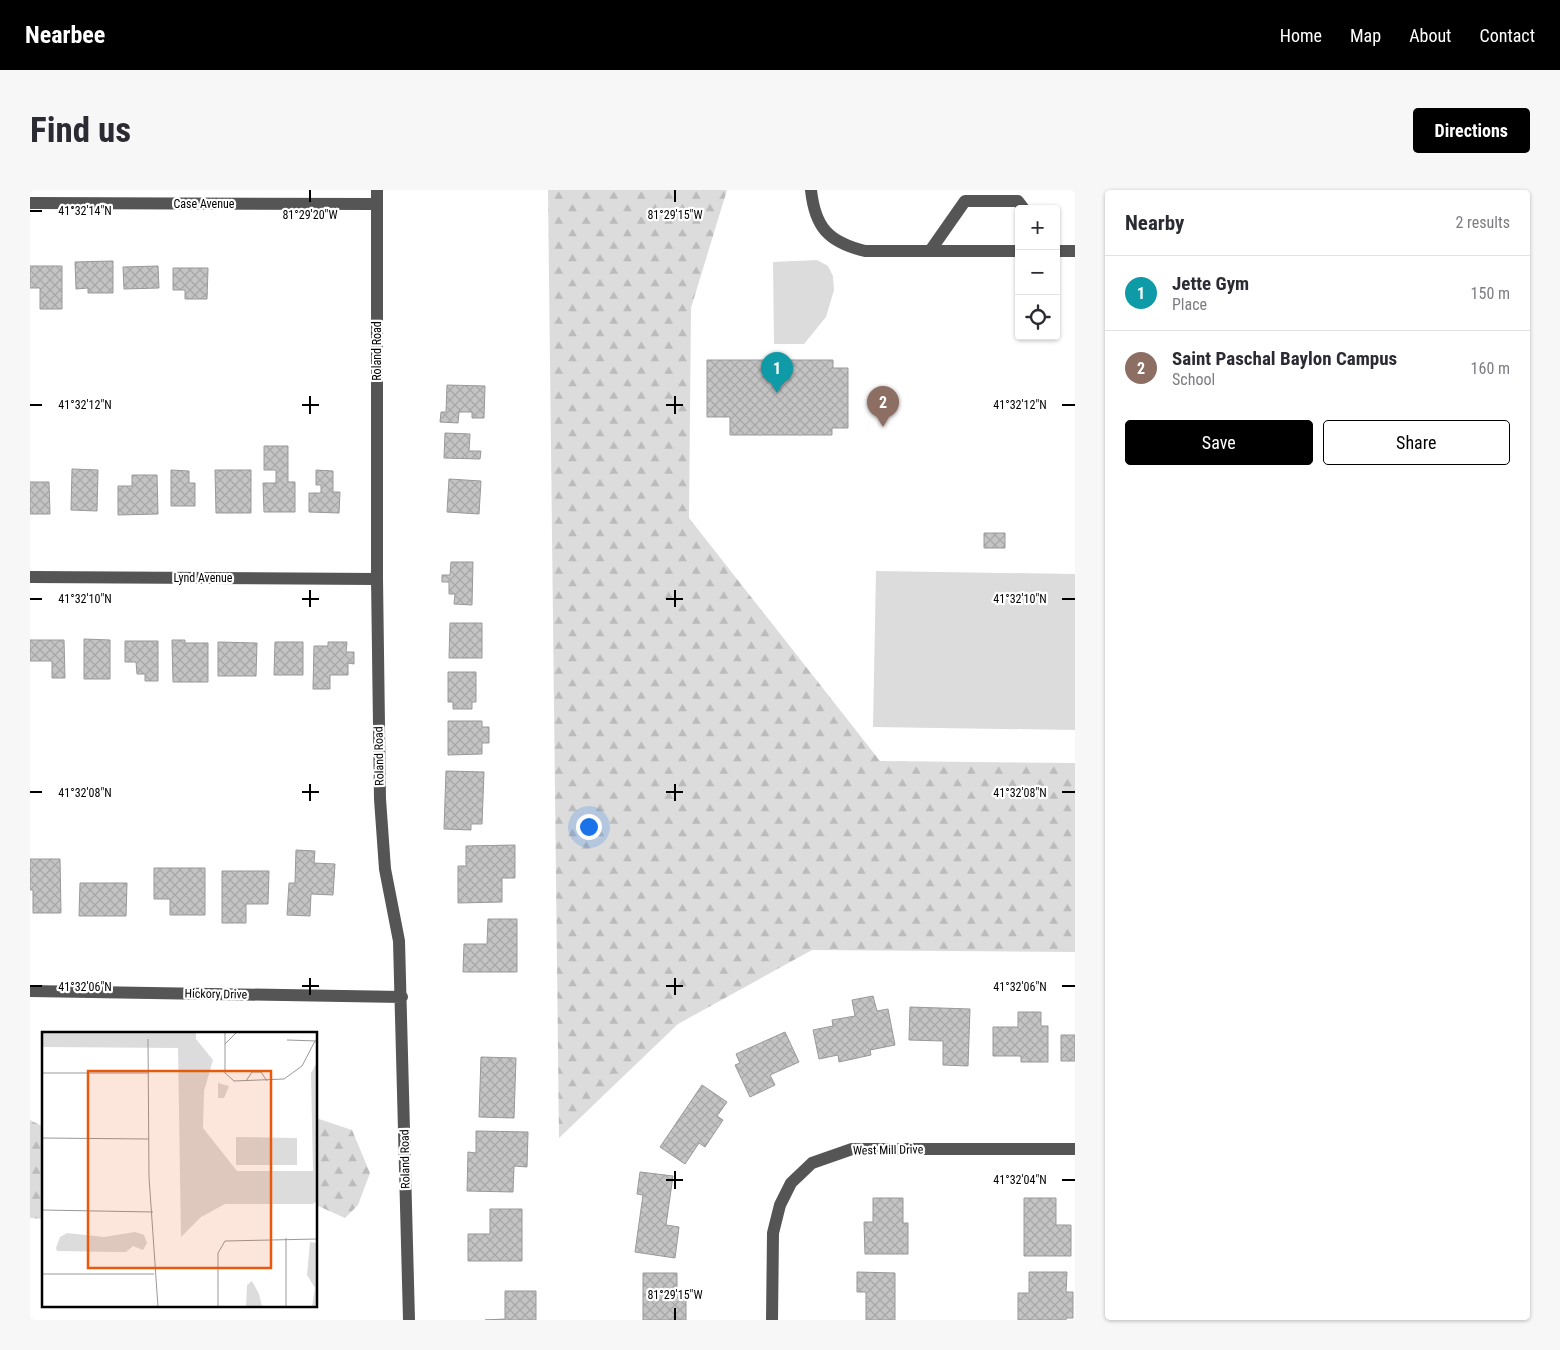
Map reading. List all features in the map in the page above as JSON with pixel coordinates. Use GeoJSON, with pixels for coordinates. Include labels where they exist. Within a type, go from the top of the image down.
{"type":"FeatureCollection","features":[{"type":"Feature","properties":{"kind":"street","name":"Roland Road"},"geometry":{"type":"LineString","coordinates":[[377,190],[377,579],[380,799],[385,869],[399,941],[402,997],[409,1320]]}},
{"type":"Feature","properties":{"kind":"street"},"geometry":{"type":"LineString","coordinates":[[811,190],[813,206],[819,223],[830,235],[847,246],[865,250],[1015,250]]}},
{"type":"Feature","properties":{"kind":"street"},"geometry":{"type":"LineString","coordinates":[[930,250],[965,201],[1018,201],[1021,205]]}},
{"type":"Feature","properties":{"kind":"street","name":"Case Avenue"},"geometry":{"type":"LineString","coordinates":[[30,203],[377,204]]}},
{"type":"Feature","properties":{"kind":"street"},"geometry":{"type":"LineString","coordinates":[[945,229],[947,250]]}},
{"type":"Feature","properties":{"kind":"street"},"geometry":{"type":"LineString","coordinates":[[1060,250],[1075,250]]}},
{"type":"Feature","properties":{"kind":"street","name":"Lynd Avenue"},"geometry":{"type":"LineString","coordinates":[[30,577],[377,579]]}},
{"type":"Feature","properties":{"kind":"street","name":"Hickory Drive"},"geometry":{"type":"LineString","coordinates":[[30,991],[402,997]]}},
{"type":"Feature","properties":{"kind":"street","name":"West Mill Drive"},"geometry":{"type":"LineString","coordinates":[[772,1320],[773,1233],[780,1205],[791,1183],[812,1163],[852,1148],[1075,1149]]}},
{"type":"Feature","properties":{"kind":"green space"},"geometry":{"type":"Polygon","coordinates":[[[548,190],[727,190],[691,308],[689,518],[880,761],[1075,763],[1075,952],[812,950],[678,1024],[559,1138],[548,190]]]}},
{"type":"Feature","properties":{"kind":"green space"},"geometry":{"type":"Polygon","coordinates":[[[817,260],[828,266],[833,276],[834,290],[826,317],[804,344],[774,344],[773,262],[817,260]]]}},
{"type":"Feature","properties":{"kind":"green space"},"geometry":{"type":"Polygon","coordinates":[[[876,571],[1075,574],[1075,730],[873,727],[876,571]]]}},
{"type":"Feature","properties":{"kind":"green space"},"geometry":{"type":"Polygon","coordinates":[[[318,1119],[352,1130],[370,1173],[358,1205],[345,1218],[318,1206],[318,1119]]]}},
{"type":"Feature","properties":{"kind":"green space"},"geometry":{"type":"Polygon","coordinates":[[[30,1120],[42,1126],[42,1219],[30,1218],[30,1120]]]}},
{"type":"Feature","properties":{"kind":"building"},"geometry":{"type":"Polygon","coordinates":[[[113,261],[113,293],[88,293],[88,288],[76,289],[75,262],[113,261]]]}},
{"type":"Feature","properties":{"kind":"building"},"geometry":{"type":"Polygon","coordinates":[[[30,266],[62,266],[62,309],[40,309],[40,288],[30,288],[30,266]]]}},
{"type":"Feature","properties":{"kind":"building"},"geometry":{"type":"Polygon","coordinates":[[[158,266],[159,288],[124,289],[123,267],[158,266]]]}},
{"type":"Feature","properties":{"kind":"building"},"geometry":{"type":"Polygon","coordinates":[[[173,268],[208,268],[207,299],[185,299],[185,290],[173,290],[173,268]]]}},
{"type":"Feature","properties":{"kind":"building"},"geometry":{"type":"Polygon","coordinates":[[[707,360],[833,360],[833,368],[848,368],[848,428],[832,428],[832,435],[730,435],[730,417],[707,417],[707,360]]]}},
{"type":"Feature","properties":{"kind":"building"},"geometry":{"type":"Polygon","coordinates":[[[447,385],[485,386],[484,418],[472,418],[472,412],[459,412],[458,423],[440,422],[441,412],[446,412],[447,385]]]}},
{"type":"Feature","properties":{"kind":"building"},"geometry":{"type":"Polygon","coordinates":[[[445,433],[470,434],[469,451],[481,451],[480,459],[444,458],[445,433]]]}},
{"type":"Feature","properties":{"kind":"building"},"geometry":{"type":"Polygon","coordinates":[[[264,446],[288,446],[288,482],[295,482],[295,512],[264,512],[263,483],[276,483],[276,470],[264,470],[264,446]]]}},
{"type":"Feature","properties":{"kind":"building"},"geometry":{"type":"Polygon","coordinates":[[[72,469],[98,470],[97,511],[71,510],[72,469]]]}},
{"type":"Feature","properties":{"kind":"building"},"geometry":{"type":"Polygon","coordinates":[[[171,470],[189,471],[189,483],[195,483],[195,506],[171,506],[171,470]]]}},
{"type":"Feature","properties":{"kind":"building"},"geometry":{"type":"Polygon","coordinates":[[[215,470],[251,470],[251,513],[216,513],[215,470]]]}},
{"type":"Feature","properties":{"kind":"building"},"geometry":{"type":"Polygon","coordinates":[[[316,470],[333,471],[333,492],[340,492],[339,513],[309,512],[309,493],[321,493],[321,485],[316,485],[316,470]]]}},
{"type":"Feature","properties":{"kind":"building"},"geometry":{"type":"Polygon","coordinates":[[[132,475],[157,475],[158,514],[118,515],[118,486],[132,486],[132,475]]]}},
{"type":"Feature","properties":{"kind":"building"},"geometry":{"type":"Polygon","coordinates":[[[449,479],[481,481],[479,514],[447,512],[449,479]]]}},
{"type":"Feature","properties":{"kind":"building"},"geometry":{"type":"Polygon","coordinates":[[[30,482],[49,482],[50,514],[30,514],[30,482]]]}},
{"type":"Feature","properties":{"kind":"building"},"geometry":{"type":"Polygon","coordinates":[[[984,533],[1005,533],[1005,548],[984,548],[984,533]]]}},
{"type":"Feature","properties":{"kind":"building"},"geometry":{"type":"Polygon","coordinates":[[[451,562],[473,562],[472,605],[454,604],[455,594],[449,594],[449,582],[442,582],[442,575],[450,575],[451,562]]]}},
{"type":"Feature","properties":{"kind":"building"},"geometry":{"type":"Polygon","coordinates":[[[450,623],[482,623],[482,658],[449,658],[450,623]]]}},
{"type":"Feature","properties":{"kind":"building"},"geometry":{"type":"Polygon","coordinates":[[[84,639],[110,640],[110,679],[84,679],[84,639]]]}},
{"type":"Feature","properties":{"kind":"building"},"geometry":{"type":"Polygon","coordinates":[[[30,640],[64,640],[65,678],[52,678],[52,661],[30,661],[30,640]]]}},
{"type":"Feature","properties":{"kind":"building"},"geometry":{"type":"Polygon","coordinates":[[[172,640],[185,640],[185,643],[208,643],[208,682],[173,682],[172,640]]]}},
{"type":"Feature","properties":{"kind":"building"},"geometry":{"type":"Polygon","coordinates":[[[125,641],[158,641],[158,681],[145,681],[145,674],[137,674],[136,662],[125,662],[125,641]]]}},
{"type":"Feature","properties":{"kind":"building"},"geometry":{"type":"Polygon","coordinates":[[[218,642],[257,643],[256,676],[218,676],[218,642]]]}},
{"type":"Feature","properties":{"kind":"building"},"geometry":{"type":"Polygon","coordinates":[[[275,642],[303,642],[303,675],[274,675],[275,642]]]}},
{"type":"Feature","properties":{"kind":"building"},"geometry":{"type":"Polygon","coordinates":[[[328,642],[347,642],[346,652],[354,652],[354,664],[348,663],[348,675],[330,675],[330,689],[313,689],[314,646],[328,646],[328,642]]]}},
{"type":"Feature","properties":{"kind":"building"},"geometry":{"type":"Polygon","coordinates":[[[448,672],[476,672],[476,702],[472,702],[472,709],[453,709],[453,702],[448,702],[448,672]]]}},
{"type":"Feature","properties":{"kind":"building"},"geometry":{"type":"Polygon","coordinates":[[[448,721],[482,721],[482,727],[489,727],[489,743],[482,743],[482,754],[448,755],[448,721]]]}},
{"type":"Feature","properties":{"kind":"building"},"geometry":{"type":"Polygon","coordinates":[[[446,771],[484,772],[482,824],[471,824],[471,830],[444,829],[446,771]]]}},
{"type":"Feature","properties":{"kind":"building"},"geometry":{"type":"Polygon","coordinates":[[[515,845],[515,878],[502,878],[502,902],[458,903],[458,866],[466,866],[466,846],[515,845]]]}},
{"type":"Feature","properties":{"kind":"building"},"geometry":{"type":"Polygon","coordinates":[[[296,850],[315,851],[314,863],[335,864],[333,895],[311,894],[310,916],[287,915],[289,883],[295,883],[296,850]]]}},
{"type":"Feature","properties":{"kind":"building"},"geometry":{"type":"Polygon","coordinates":[[[30,859],[60,859],[61,913],[33,913],[33,890],[30,890],[30,859]]]}},
{"type":"Feature","properties":{"kind":"building"},"geometry":{"type":"Polygon","coordinates":[[[154,868],[205,868],[205,915],[170,915],[170,899],[154,899],[154,868]]]}},
{"type":"Feature","properties":{"kind":"building"},"geometry":{"type":"Polygon","coordinates":[[[222,871],[269,871],[268,904],[246,904],[246,923],[222,923],[222,871]]]}},
{"type":"Feature","properties":{"kind":"building"},"geometry":{"type":"Polygon","coordinates":[[[80,883],[127,883],[126,916],[79,916],[80,883]]]}},
{"type":"Feature","properties":{"kind":"building"},"geometry":{"type":"Polygon","coordinates":[[[488,919],[517,919],[517,972],[463,972],[464,944],[487,944],[488,919]]]}},
{"type":"Feature","properties":{"kind":"building"},"geometry":{"type":"Polygon","coordinates":[[[873,996],[877,1011],[888,1009],[895,1045],[870,1050],[871,1055],[839,1062],[838,1055],[819,1059],[813,1030],[833,1026],[832,1020],[855,1016],[852,1000],[873,996]]]}},
{"type":"Feature","properties":{"kind":"building"},"geometry":{"type":"Polygon","coordinates":[[[910,1007],[970,1009],[968,1066],[943,1065],[943,1041],[909,1040],[910,1007]]]}},
{"type":"Feature","properties":{"kind":"building"},"geometry":{"type":"Polygon","coordinates":[[[1018,1012],[1041,1012],[1041,1026],[1048,1026],[1048,1062],[1021,1062],[1021,1056],[993,1056],[993,1027],[1018,1027],[1018,1012]]]}},
{"type":"Feature","properties":{"kind":"building"},"geometry":{"type":"Polygon","coordinates":[[[785,1032],[799,1062],[770,1075],[775,1085],[750,1097],[735,1065],[740,1063],[736,1054],[785,1032]]]}},
{"type":"Feature","properties":{"kind":"building"},"geometry":{"type":"Polygon","coordinates":[[[1061,1035],[1075,1035],[1075,1061],[1061,1061],[1061,1035]]]}},
{"type":"Feature","properties":{"kind":"building"},"geometry":{"type":"Polygon","coordinates":[[[481,1057],[516,1058],[514,1118],[479,1117],[481,1057]]]}},
{"type":"Feature","properties":{"kind":"building"},"geometry":{"type":"Polygon","coordinates":[[[702,1085],[727,1102],[717,1116],[723,1120],[705,1147],[699,1143],[685,1164],[660,1147],[702,1085]]]}},
{"type":"Feature","properties":{"kind":"building"},"geometry":{"type":"Polygon","coordinates":[[[476,1131],[528,1132],[527,1167],[514,1166],[513,1192],[467,1191],[468,1152],[476,1153],[476,1131]]]}},
{"type":"Feature","properties":{"kind":"building"},"geometry":{"type":"Polygon","coordinates":[[[640,1172],[673,1176],[666,1225],[679,1227],[675,1258],[635,1252],[643,1195],[637,1194],[640,1172]]]}},
{"type":"Feature","properties":{"kind":"building"},"geometry":{"type":"Polygon","coordinates":[[[873,1198],[903,1198],[903,1223],[908,1223],[908,1254],[865,1254],[864,1222],[873,1222],[873,1198]]]}},
{"type":"Feature","properties":{"kind":"building"},"geometry":{"type":"Polygon","coordinates":[[[1024,1198],[1056,1198],[1056,1225],[1071,1225],[1071,1256],[1024,1256],[1024,1198]]]}},
{"type":"Feature","properties":{"kind":"building"},"geometry":{"type":"Polygon","coordinates":[[[490,1209],[522,1209],[522,1261],[468,1261],[468,1234],[490,1234],[490,1209]]]}},
{"type":"Feature","properties":{"kind":"building"},"geometry":{"type":"Polygon","coordinates":[[[857,1272],[895,1273],[895,1320],[866,1320],[866,1292],[857,1292],[857,1272]]]}},
{"type":"Feature","properties":{"kind":"building"},"geometry":{"type":"Polygon","coordinates":[[[1029,1272],[1067,1272],[1066,1292],[1073,1292],[1073,1318],[1066,1318],[1066,1320],[1018,1320],[1018,1293],[1029,1293],[1029,1272]]]}},
{"type":"Feature","properties":{"kind":"building"},"geometry":{"type":"Polygon","coordinates":[[[643,1273],[677,1273],[677,1290],[686,1290],[686,1320],[643,1320],[643,1273]]]}},
{"type":"Feature","properties":{"kind":"building"},"geometry":{"type":"Polygon","coordinates":[[[505,1291],[536,1291],[536,1320],[485,1320],[505,1319],[505,1291]]]}},
{"type":"Feature","properties":{"kind":"place","name":"Jette Gym"},"geometry":{"type":"Point","coordinates":[777,393]}},
{"type":"Feature","properties":{"kind":"place","name":"Saint Paschal Baylon Campus"},"geometry":{"type":"Point","coordinates":[883,427]}}]}
